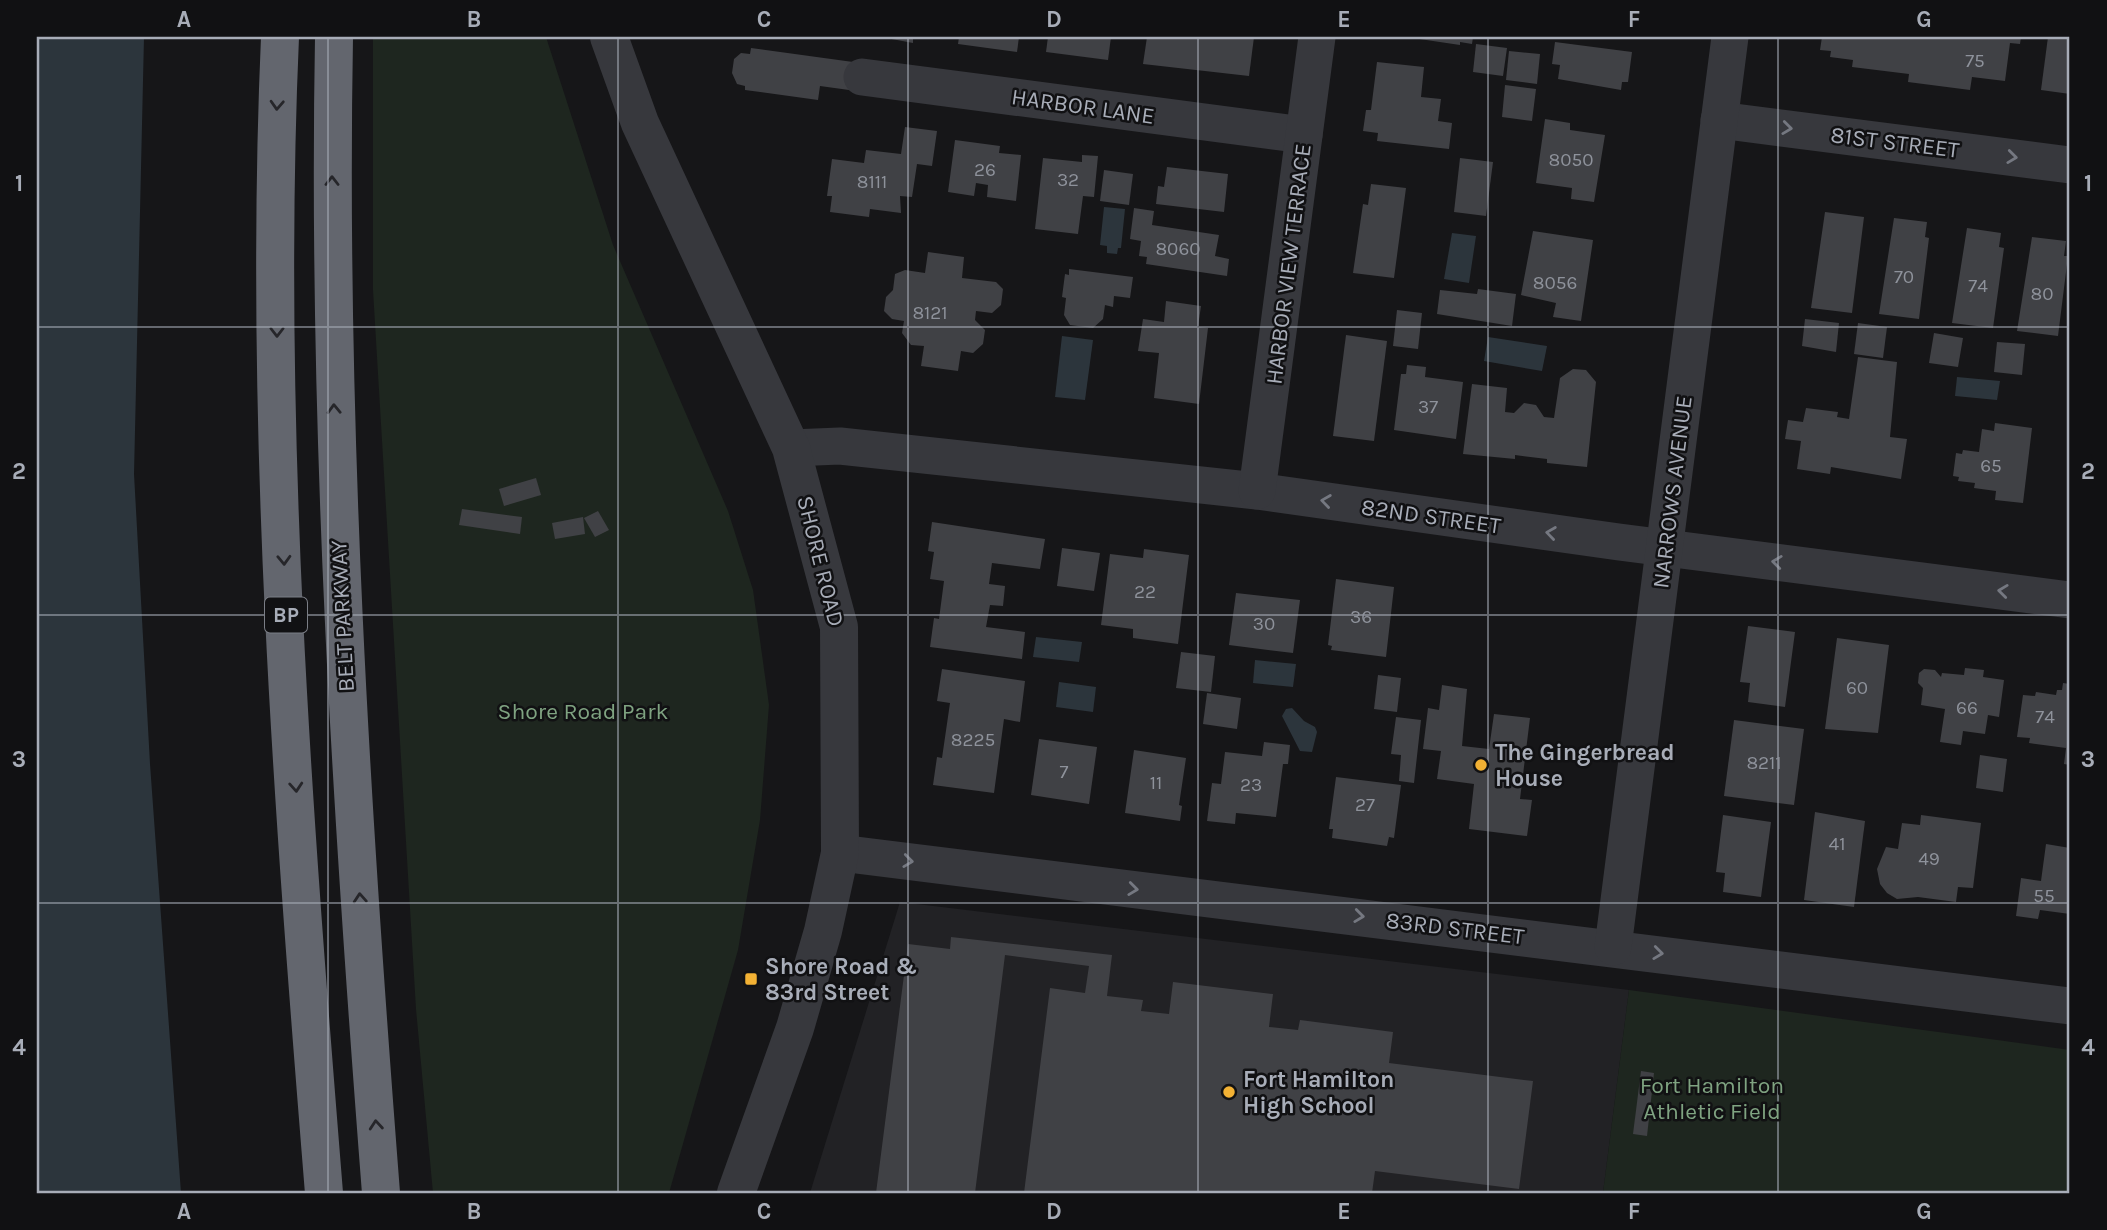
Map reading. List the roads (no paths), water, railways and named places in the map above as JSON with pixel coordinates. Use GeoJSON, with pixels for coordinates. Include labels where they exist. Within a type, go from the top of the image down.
{"type":"FeatureCollection","features":[{"type":"Feature","properties":{"kind":"highway","name":"BP"},"geometry":{"type":"LineString","coordinates":[[280,37],[276,130],[277,390],[288,668],[324,1193]]}},
{"type":"Feature","properties":{"kind":"highway","name":"BELT PARKWAY"},"geometry":{"type":"LineString","coordinates":[[334,37],[333,349],[337,490],[346,689],[381,1193]]}},
{"type":"Feature","properties":{"kind":"street","name":"SHORE ROAD"},"geometry":{"type":"LineString","coordinates":[[609,37],[640,123],[791,448],[839,627],[840,853],[795,1028],[736,1193]]}},
{"type":"Feature","properties":{"kind":"street","name":"HARBOR VIEW TERRACE"},"geometry":{"type":"LineString","coordinates":[[1257,491],[1317,37]]}},
{"type":"Feature","properties":{"kind":"street","name":"NARROWS AVENUE"},"geometry":{"type":"LineString","coordinates":[[1613,947],[1730,37]]}},
{"type":"Feature","properties":{"kind":"street","name":"HARBOR LANE"},"geometry":{"type":"LineString","coordinates":[[862,77],[1304,135]]}},
{"type":"Feature","properties":{"kind":"street","name":"81ST STREET"},"geometry":{"type":"LineString","coordinates":[[1719,120],[2070,165]]}},
{"type":"Feature","properties":{"kind":"street","name":"82ND STREET"},"geometry":{"type":"LineString","coordinates":[[791,448],[840,446],[1257,491],[1665,548],[2070,600]]}},
{"type":"Feature","properties":{"kind":"street","name":"83RD STREET"},"geometry":{"type":"LineString","coordinates":[[840,853],[1613,947],[2070,1006]]}},
{"type":"Feature","properties":{"kind":"place","name":"The Gingerbread House"},"geometry":{"type":"Point","coordinates":[1481,765]}},
{"type":"Feature","properties":{"kind":"place","name":"Shore Road & 83rd Street"},"geometry":{"type":"Point","coordinates":[751,979]}},
{"type":"Feature","properties":{"kind":"place","name":"Fort Hamilton High School"},"geometry":{"type":"Point","coordinates":[1229,1092]}},
{"type":"Feature","properties":{"kind":"park label","name":"Shore Road Park"},"geometry":{"type":"Point","coordinates":[583,711]}},
{"type":"Feature","properties":{"kind":"park label","name":"Fort Hamilton Athletic Field"},"geometry":{"type":"Point","coordinates":[1712,1098]}}]}
